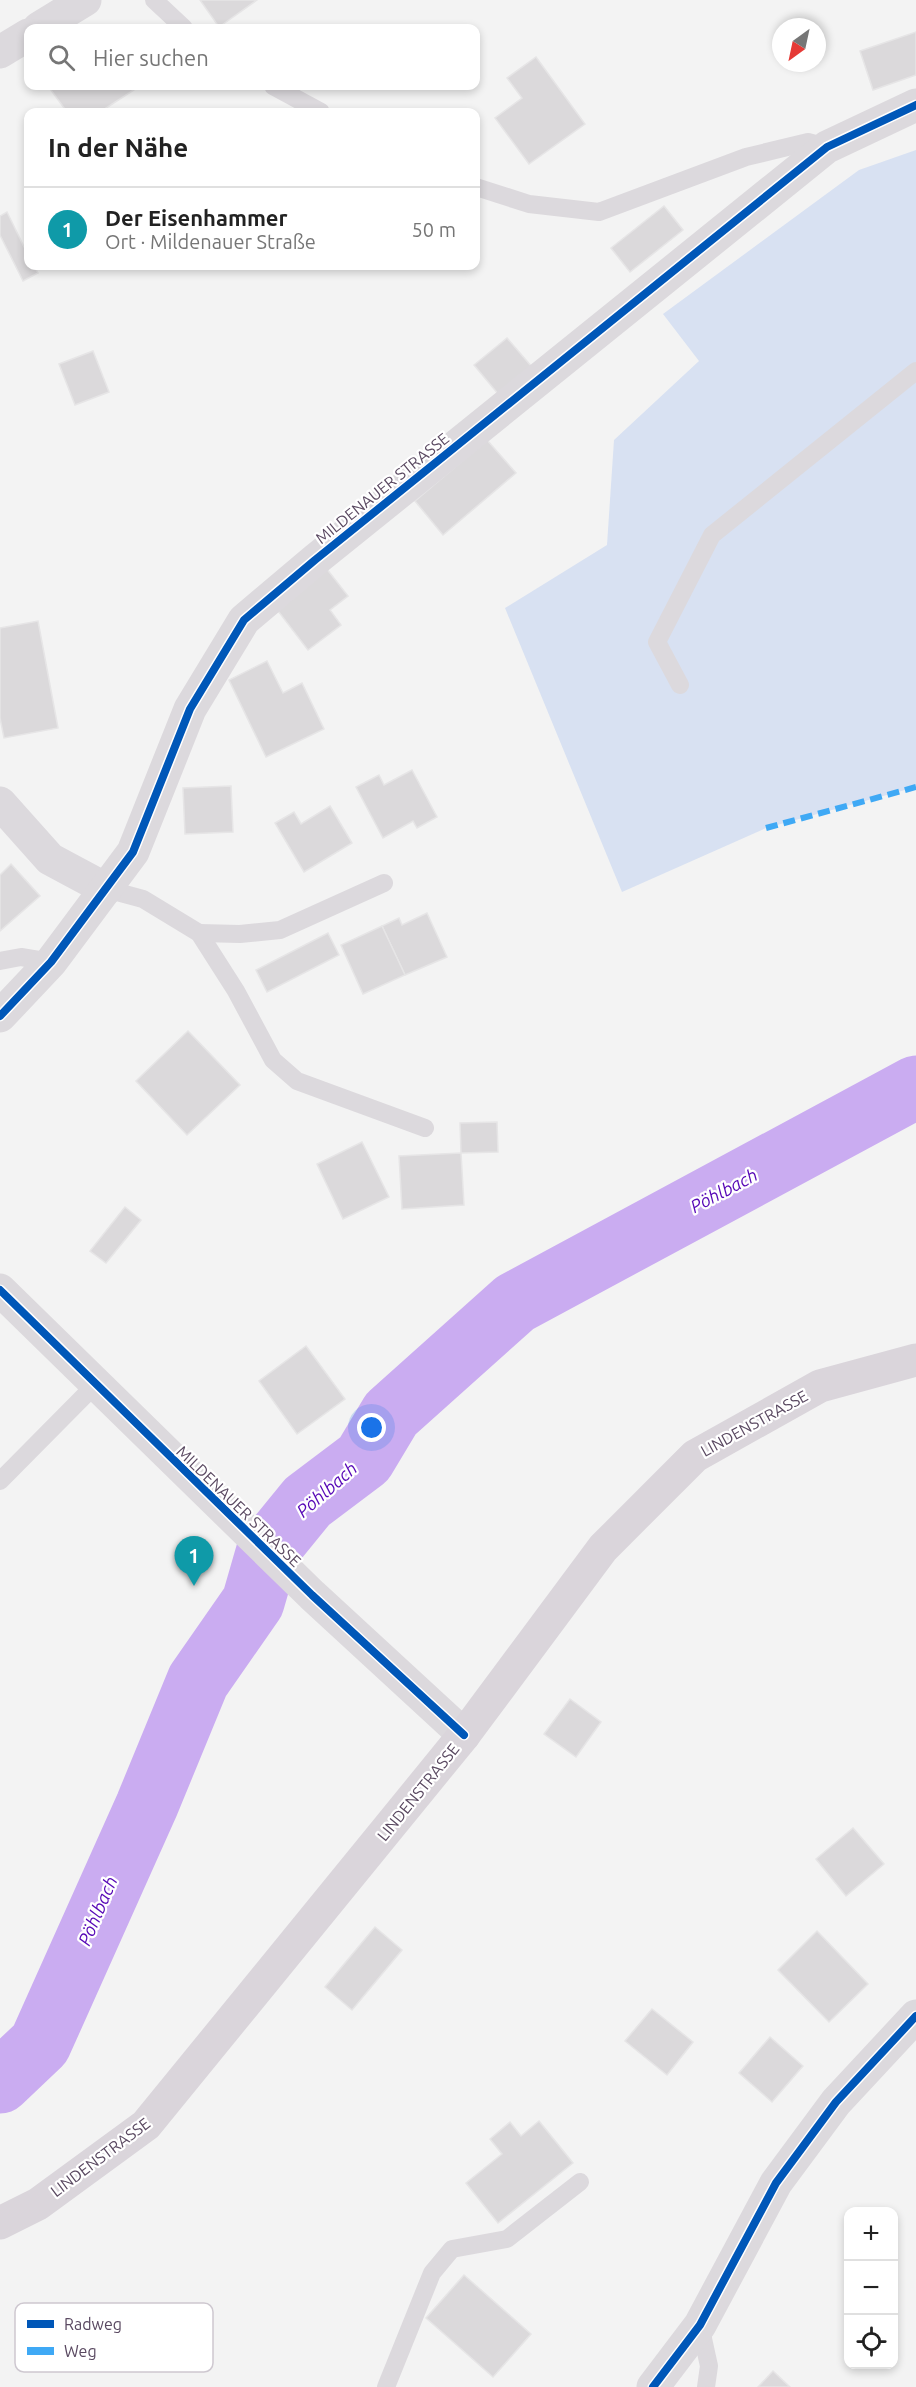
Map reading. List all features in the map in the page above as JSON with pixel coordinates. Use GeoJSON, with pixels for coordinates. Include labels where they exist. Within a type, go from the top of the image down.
{"type":"FeatureCollection","features":[{"type":"Feature","properties":{"kind":"main road","name":"LINDENSTRASSE"},"geometry":{"type":"LineString","coordinates":[[0,2223],[38,2204],[146,2126],[464,1735],[603,1548],[696,1456],[820,1386],[916,1360]]}},
{"type":"Feature","properties":{"kind":"street"},"geometry":{"type":"LineString","coordinates":[[46,24],[85,0]]}},
{"type":"Feature","properties":{"kind":"street"},"geometry":{"type":"LineString","coordinates":[[0,52],[24,37]]}},
{"type":"Feature","properties":{"kind":"street","name":"MILDENAUER STRASSE"},"geometry":{"type":"LineString","coordinates":[[0,1016],[51,962],[133,852],[190,709],[244,620],[827,147],[916,105]]}},
{"type":"Feature","properties":{"kind":"street"},"geometry":{"type":"LineString","coordinates":[[0,803],[50,859],[106,889]]}},
{"type":"Feature","properties":{"kind":"street","name":"MILDENAUER STRASSE"},"geometry":{"type":"LineString","coordinates":[[0,1290],[312,1595],[464,1735]]}},
{"type":"Feature","properties":{"kind":"street"},"geometry":{"type":"LineString","coordinates":[[653,2387],[700,2325],[776,2183],[836,2102],[916,2016]]}},
{"type":"Feature","properties":{"kind":"lane"},"geometry":{"type":"LineString","coordinates":[[154,0],[180,24]]}},
{"type":"Feature","properties":{"kind":"lane"},"geometry":{"type":"LineString","coordinates":[[280,90],[314,108]]}},
{"type":"Feature","properties":{"kind":"lane"},"geometry":{"type":"LineString","coordinates":[[480,188],[529,204],[599,212],[746,157],[808,142],[827,147]]}},
{"type":"Feature","properties":{"kind":"lane"},"geometry":{"type":"LineString","coordinates":[[680,685],[657,642],[712,535],[916,371]]}},
{"type":"Feature","properties":{"kind":"lane"},"geometry":{"type":"LineString","coordinates":[[199,933],[240,934],[280,930],[384,883]]}},
{"type":"Feature","properties":{"kind":"lane"},"geometry":{"type":"LineString","coordinates":[[106,889],[143,899],[199,933],[236,991],[273,1060],[297,1081],[425,1128]]}},
{"type":"Feature","properties":{"kind":"lane"},"geometry":{"type":"LineString","coordinates":[[0,961],[21,957],[51,962]]}},
{"type":"Feature","properties":{"kind":"lane"},"geometry":{"type":"LineString","coordinates":[[0,1481],[95,1385]]}},
{"type":"Feature","properties":{"kind":"lane"},"geometry":{"type":"LineString","coordinates":[[386,2387],[432,2273],[452,2249],[507,2239],[580,2182]]}},
{"type":"Feature","properties":{"kind":"lane"},"geometry":{"type":"LineString","coordinates":[[700,2325],[709,2366],[706,2387]]}},
{"type":"Feature","properties":{"kind":"shaded area"},"geometry":{"type":"Polygon","coordinates":[[[916,150],[916,787],[766,828],[622,892],[505,608],[607,545],[614,440],[699,361],[663,314],[859,170],[916,150]]]}},
{"type":"Feature","properties":{"kind":"building"},"geometry":{"type":"Polygon","coordinates":[[[200,0],[257,0],[223,24],[217,24],[200,0]]]}},
{"type":"Feature","properties":{"kind":"building"},"geometry":{"type":"Polygon","coordinates":[[[916,32],[916,75],[873,90],[860,51],[916,32]]]}},
{"type":"Feature","properties":{"kind":"building"},"geometry":{"type":"Polygon","coordinates":[[[536,57],[585,124],[529,164],[495,118],[522,98],[507,78],[536,57]]]}},
{"type":"Feature","properties":{"kind":"building"},"geometry":{"type":"Polygon","coordinates":[[[51,90],[134,90],[106,108],[64,108],[51,90]]]}},
{"type":"Feature","properties":{"kind":"building"},"geometry":{"type":"Polygon","coordinates":[[[664,206],[683,230],[630,272],[611,248],[664,206]]]}},
{"type":"Feature","properties":{"kind":"building"},"geometry":{"type":"Polygon","coordinates":[[[7,212],[24,247],[24,270],[36,270],[38,273],[23,281],[0,235],[0,216],[7,212]]]}},
{"type":"Feature","properties":{"kind":"building"},"geometry":{"type":"Polygon","coordinates":[[[507,338],[532,367],[499,395],[474,365],[507,338]]]}},
{"type":"Feature","properties":{"kind":"building"},"geometry":{"type":"Polygon","coordinates":[[[93,351],[109,392],[75,405],[59,364],[93,351]]]}},
{"type":"Feature","properties":{"kind":"building"},"geometry":{"type":"Polygon","coordinates":[[[487,440],[516,473],[443,535],[415,501],[487,440]]]}},
{"type":"Feature","properties":{"kind":"building"},"geometry":{"type":"Polygon","coordinates":[[[326,568],[348,596],[330,610],[341,625],[308,650],[275,607],[326,568]]]}},
{"type":"Feature","properties":{"kind":"building"},"geometry":{"type":"Polygon","coordinates":[[[38,621],[58,728],[4,738],[0,718],[0,628],[38,621]]]}},
{"type":"Feature","properties":{"kind":"building"},"geometry":{"type":"Polygon","coordinates":[[[267,661],[283,693],[302,683],[324,729],[266,757],[229,680],[267,661]]]}},
{"type":"Feature","properties":{"kind":"building"},"geometry":{"type":"Polygon","coordinates":[[[412,770],[437,817],[417,828],[413,821],[383,838],[356,787],[379,775],[384,785],[412,770]]]}},
{"type":"Feature","properties":{"kind":"building"},"geometry":{"type":"Polygon","coordinates":[[[231,786],[233,832],[185,834],[183,788],[231,786]]]}},
{"type":"Feature","properties":{"kind":"building"},"geometry":{"type":"Polygon","coordinates":[[[330,806],[352,843],[304,872],[275,823],[294,812],[301,824],[330,806]]]}},
{"type":"Feature","properties":{"kind":"building"},"geometry":{"type":"Polygon","coordinates":[[[11,864],[40,896],[0,931],[0,875],[11,864]]]}},
{"type":"Feature","properties":{"kind":"building"},"geometry":{"type":"Polygon","coordinates":[[[427,913],[447,957],[405,975],[382,926],[399,918],[402,925],[427,913]]]}},
{"type":"Feature","properties":{"kind":"building"},"geometry":{"type":"Polygon","coordinates":[[[382,926],[405,975],[363,994],[341,945],[382,926]]]}},
{"type":"Feature","properties":{"kind":"building"},"geometry":{"type":"Polygon","coordinates":[[[328,933],[339,955],[267,992],[256,970],[328,933]]]}},
{"type":"Feature","properties":{"kind":"building"},"geometry":{"type":"Polygon","coordinates":[[[188,1031],[240,1085],[187,1135],[136,1081],[188,1031]]]}},
{"type":"Feature","properties":{"kind":"building"},"geometry":{"type":"Polygon","coordinates":[[[497,1122],[498,1152],[461,1153],[460,1123],[497,1122]]]}},
{"type":"Feature","properties":{"kind":"building"},"geometry":{"type":"Polygon","coordinates":[[[362,1142],[389,1197],[343,1219],[317,1164],[362,1142]]]}},
{"type":"Feature","properties":{"kind":"building"},"geometry":{"type":"Polygon","coordinates":[[[461,1153],[464,1205],[402,1209],[399,1156],[461,1153]]]}},
{"type":"Feature","properties":{"kind":"building"},"geometry":{"type":"Polygon","coordinates":[[[125,1207],[141,1220],[106,1263],[90,1251],[125,1207]]]}},
{"type":"Feature","properties":{"kind":"building"},"geometry":{"type":"Polygon","coordinates":[[[306,1346],[345,1399],[297,1434],[259,1381],[306,1346]]]}},
{"type":"Feature","properties":{"kind":"building"},"geometry":{"type":"Polygon","coordinates":[[[570,1699],[601,1722],[576,1757],[544,1734],[570,1699]]]}},
{"type":"Feature","properties":{"kind":"building"},"geometry":{"type":"Polygon","coordinates":[[[853,1828],[884,1864],[846,1896],[816,1859],[853,1828]]]}},
{"type":"Feature","properties":{"kind":"building"},"geometry":{"type":"Polygon","coordinates":[[[375,1927],[402,1950],[352,2010],[325,1987],[375,1927]]]}},
{"type":"Feature","properties":{"kind":"building"},"geometry":{"type":"Polygon","coordinates":[[[817,1931],[868,1984],[829,2022],[778,1970],[817,1931]]]}},
{"type":"Feature","properties":{"kind":"building"},"geometry":{"type":"Polygon","coordinates":[[[652,2009],[693,2042],[667,2075],[625,2041],[652,2009]]]}},
{"type":"Feature","properties":{"kind":"building"},"geometry":{"type":"Polygon","coordinates":[[[770,2037],[803,2066],[772,2102],[739,2073],[770,2037]]]}},
{"type":"Feature","properties":{"kind":"building"},"geometry":{"type":"Polygon","coordinates":[[[539,2121],[573,2163],[498,2223],[466,2183],[502,2154],[490,2139],[510,2122],[521,2136],[539,2121]]]}},
{"type":"Feature","properties":{"kind":"building"},"geometry":{"type":"Polygon","coordinates":[[[464,2275],[531,2334],[493,2377],[426,2318],[464,2275]]]}},
{"type":"Feature","properties":{"kind":"building"},"geometry":{"type":"Polygon","coordinates":[[[773,2371],[790,2387],[758,2387],[773,2371]]]}},
{"type":"Feature","properties":{"kind":"waterway","name":"Pöhlbach"},"geometry":{"type":"LineString","coordinates":[[0,2082],[40,2044],[147,1805],[198,1681],[253,1602],[268,1550],[307,1502],[364,1459],[391,1414],[515,1303],[916,1087]]}},
{"type":"Feature","properties":{"kind":"marked path"},"geometry":{"type":"LineString","coordinates":[[766,828],[916,787]]}},
{"type":"Feature","properties":{"kind":"cycle path"},"geometry":{"type":"LineString","coordinates":[[0,1016],[51,962],[133,852],[190,709],[244,620],[315,560],[827,147],[916,105]]}},
{"type":"Feature","properties":{"kind":"cycle path"},"geometry":{"type":"LineString","coordinates":[[0,1290],[312,1595],[464,1735]]}},
{"type":"Feature","properties":{"kind":"cycle path"},"geometry":{"type":"LineString","coordinates":[[653,2387],[700,2325],[776,2183],[836,2102],[916,2016]]}},
{"type":"Feature","properties":{"kind":"place","name":"Der Eisenhammer"},"geometry":{"type":"Point","coordinates":[194,1586]}}]}
